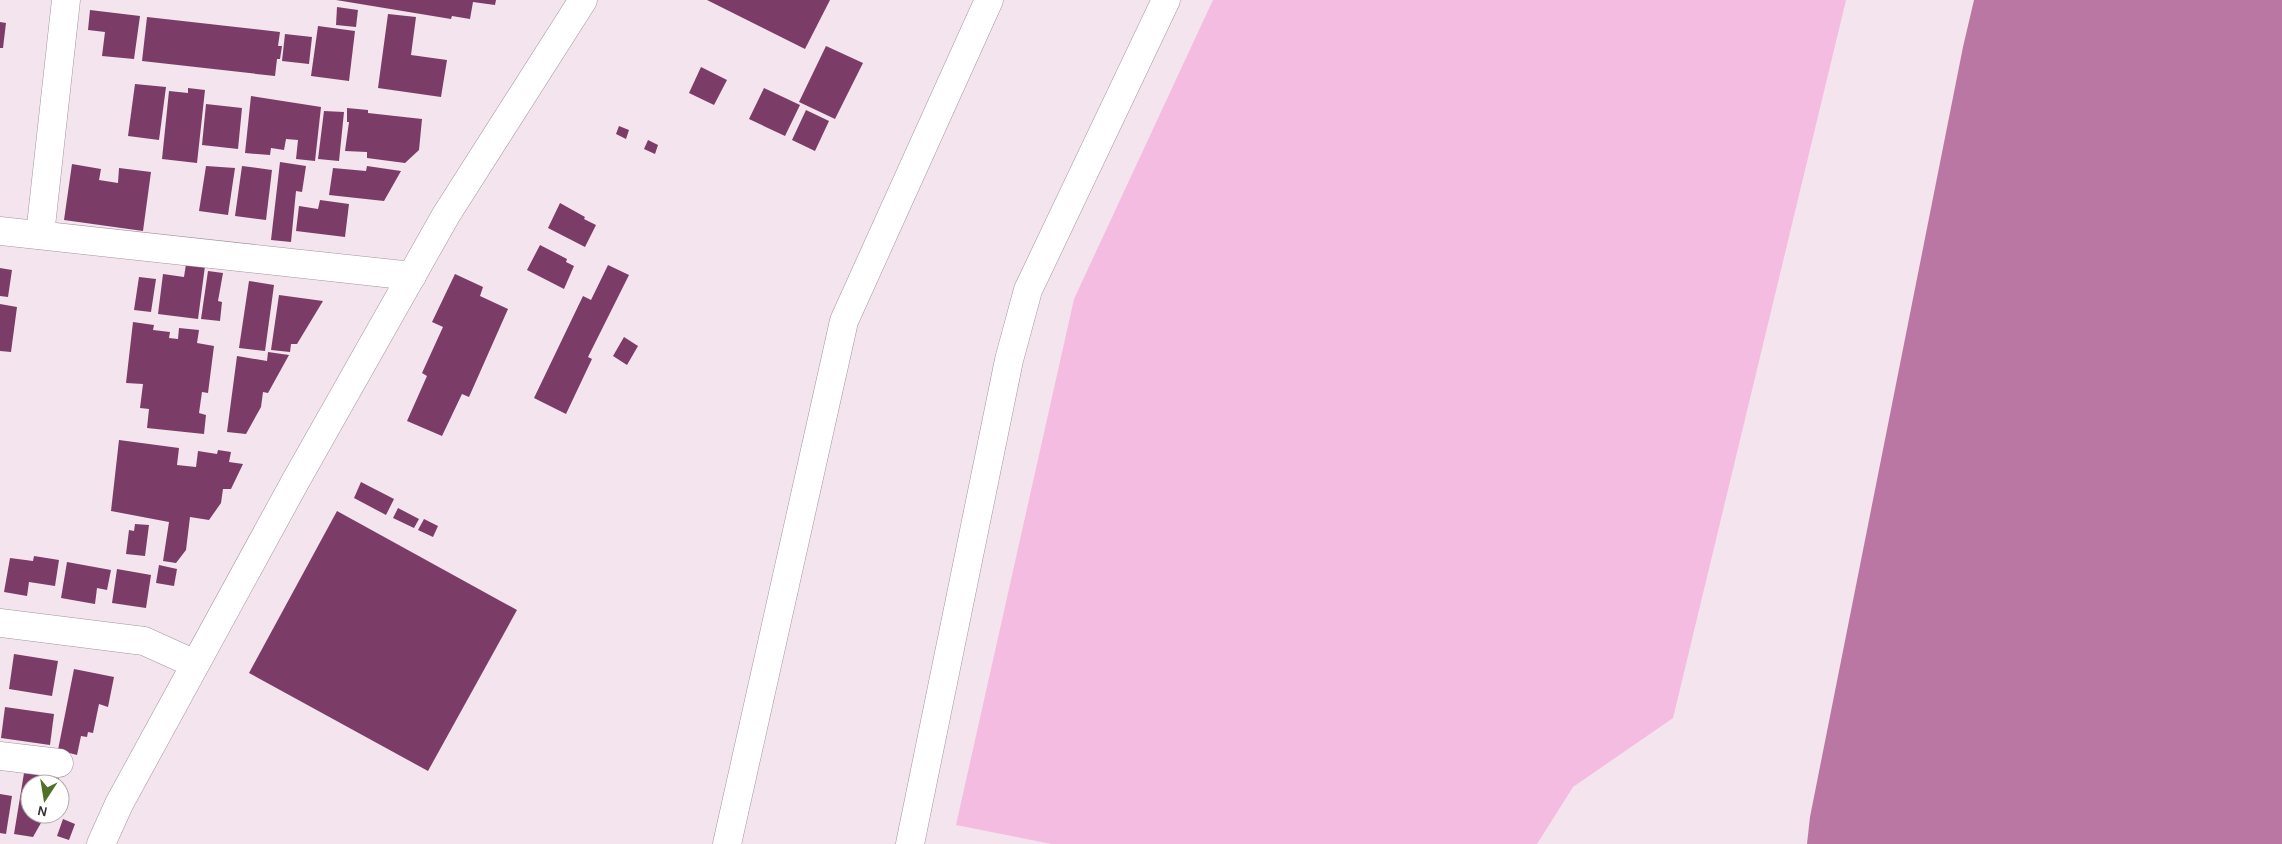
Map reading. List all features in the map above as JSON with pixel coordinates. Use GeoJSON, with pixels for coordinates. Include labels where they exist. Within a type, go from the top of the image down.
{"type":"FeatureCollection","features":[{"type":"Feature","properties":{"kind":"street"},"geometry":{"type":"LineString","coordinates":[[40,235],[66,0]]}},
{"type":"Feature","properties":{"kind":"street"},"geometry":{"type":"LineString","coordinates":[[101,844],[119,804],[195,664],[446,215],[583,0]]}},
{"type":"Feature","properties":{"kind":"street"},"geometry":{"type":"LineString","coordinates":[[726,844],[844,321],[989,0]]}},
{"type":"Feature","properties":{"kind":"street"},"geometry":{"type":"LineString","coordinates":[[910,844],[1008,360],[1028,290],[1166,0]]}},
{"type":"Feature","properties":{"kind":"street"},"geometry":{"type":"LineString","coordinates":[[0,231],[412,276]]}},
{"type":"Feature","properties":{"kind":"street"},"geometry":{"type":"LineString","coordinates":[[0,623],[144,641],[195,664]]}},
{"type":"Feature","properties":{"kind":"street"},"geometry":{"type":"LineString","coordinates":[[0,756],[60,763]]}},
{"type":"Feature","properties":{"kind":"shaded area"},"geometry":{"type":"Polygon","coordinates":[[[1213,0],[1846,0],[1673,718],[1573,787],[1537,844],[1052,844],[956,825],[1074,299],[1213,0]]]}},
{"type":"Feature","properties":{"kind":"shaded area"},"geometry":{"type":"Polygon","coordinates":[[[1974,0],[2282,0],[2282,844],[1807,844],[1810,817],[1963,47],[1974,0]]]}},
{"type":"Feature","properties":{"kind":"building"},"geometry":{"type":"Polygon","coordinates":[[[336,0],[496,0],[495,5],[473,2],[470,19],[452,16],[451,19],[336,0]]]}},
{"type":"Feature","properties":{"kind":"building"},"geometry":{"type":"Polygon","coordinates":[[[707,0],[830,0],[805,49],[707,0]]]}},
{"type":"Feature","properties":{"kind":"building"},"geometry":{"type":"Polygon","coordinates":[[[337,7],[358,10],[356,27],[336,25],[337,7]]]}},
{"type":"Feature","properties":{"kind":"building"},"geometry":{"type":"Polygon","coordinates":[[[90,10],[140,16],[134,59],[102,56],[105,32],[88,30],[90,10]]]}},
{"type":"Feature","properties":{"kind":"building"},"geometry":{"type":"Polygon","coordinates":[[[388,14],[416,17],[411,55],[447,60],[441,97],[378,88],[388,14]]]}},
{"type":"Feature","properties":{"kind":"building"},"geometry":{"type":"Polygon","coordinates":[[[147,17],[280,32],[278,46],[282,46],[280,59],[277,59],[275,76],[142,61],[147,17]]]}},
{"type":"Feature","properties":{"kind":"building"},"geometry":{"type":"Polygon","coordinates":[[[0,22],[6,23],[3,48],[0,48],[0,22]]]}},
{"type":"Feature","properties":{"kind":"building"},"geometry":{"type":"Polygon","coordinates":[[[318,26],[355,31],[349,81],[311,76],[318,26]]]}},
{"type":"Feature","properties":{"kind":"building"},"geometry":{"type":"Polygon","coordinates":[[[285,34],[312,37],[309,64],[282,61],[285,34]]]}},
{"type":"Feature","properties":{"kind":"building"},"geometry":{"type":"Polygon","coordinates":[[[826,46],[863,63],[835,119],[799,102],[826,46]]]}},
{"type":"Feature","properties":{"kind":"building"},"geometry":{"type":"Polygon","coordinates":[[[701,67],[727,80],[714,105],[689,93],[701,67]]]}},
{"type":"Feature","properties":{"kind":"building"},"geometry":{"type":"Polygon","coordinates":[[[135,84],[166,87],[159,140],[128,136],[135,84]]]}},
{"type":"Feature","properties":{"kind":"building"},"geometry":{"type":"Polygon","coordinates":[[[188,88],[205,90],[197,163],[162,159],[169,91],[188,93],[188,88]]]}},
{"type":"Feature","properties":{"kind":"building"},"geometry":{"type":"Polygon","coordinates":[[[764,88],[800,105],[785,136],[749,119],[764,88]]]}},
{"type":"Feature","properties":{"kind":"building"},"geometry":{"type":"Polygon","coordinates":[[[251,96],[321,107],[315,161],[296,159],[298,140],[286,139],[284,150],[271,148],[270,155],[245,153],[251,96]]]}},
{"type":"Feature","properties":{"kind":"building"},"geometry":{"type":"Polygon","coordinates":[[[206,104],[242,108],[238,149],[202,145],[206,104]]]}},
{"type":"Feature","properties":{"kind":"building"},"geometry":{"type":"Polygon","coordinates":[[[347,108],[368,110],[368,113],[422,119],[419,150],[405,163],[367,158],[367,152],[345,151],[349,122],[347,122],[347,108]]]}},
{"type":"Feature","properties":{"kind":"building"},"geometry":{"type":"Polygon","coordinates":[[[806,110],[829,121],[815,151],[792,140],[806,110]]]}},
{"type":"Feature","properties":{"kind":"building"},"geometry":{"type":"Polygon","coordinates":[[[324,111],[344,112],[339,161],[318,159],[324,111]]]}},
{"type":"Feature","properties":{"kind":"building"},"geometry":{"type":"Polygon","coordinates":[[[619,126],[629,130],[626,139],[616,134],[619,126]]]}},
{"type":"Feature","properties":{"kind":"building"},"geometry":{"type":"Polygon","coordinates":[[[648,140],[658,145],[655,154],[644,149],[648,140]]]}},
{"type":"Feature","properties":{"kind":"building"},"geometry":{"type":"Polygon","coordinates":[[[280,162],[306,166],[302,192],[296,191],[291,242],[271,240],[280,162]]]}},
{"type":"Feature","properties":{"kind":"building"},"geometry":{"type":"Polygon","coordinates":[[[72,164],[101,169],[99,180],[118,183],[119,168],[151,172],[143,231],[64,220],[72,164]]]}},
{"type":"Feature","properties":{"kind":"building"},"geometry":{"type":"Polygon","coordinates":[[[206,166],[235,168],[228,215],[199,211],[206,166]]]}},
{"type":"Feature","properties":{"kind":"building"},"geometry":{"type":"Polygon","coordinates":[[[242,166],[272,170],[266,220],[235,216],[242,166]]]}},
{"type":"Feature","properties":{"kind":"building"},"geometry":{"type":"Polygon","coordinates":[[[367,166],[401,171],[384,201],[329,195],[333,168],[366,171],[367,166]]]}},
{"type":"Feature","properties":{"kind":"building"},"geometry":{"type":"Polygon","coordinates":[[[320,200],[349,204],[345,237],[296,231],[299,206],[318,209],[320,200]]]}},
{"type":"Feature","properties":{"kind":"building"},"geometry":{"type":"Polygon","coordinates":[[[560,203],[596,225],[585,247],[548,228],[560,203]]]}},
{"type":"Feature","properties":{"kind":"building"},"geometry":{"type":"Polygon","coordinates":[[[540,245],[567,259],[566,262],[574,266],[564,289],[527,270],[540,245]]]}},
{"type":"Feature","properties":{"kind":"building"},"geometry":{"type":"Polygon","coordinates":[[[186,264],[205,266],[198,319],[158,314],[163,274],[184,277],[186,264]]]}},
{"type":"Feature","properties":{"kind":"building"},"geometry":{"type":"Polygon","coordinates":[[[608,265],[629,275],[588,357],[592,359],[566,414],[534,398],[583,296],[591,300],[608,265]]]}},
{"type":"Feature","properties":{"kind":"building"},"geometry":{"type":"Polygon","coordinates":[[[0,268],[12,270],[8,297],[0,296],[0,268]]]}},
{"type":"Feature","properties":{"kind":"building"},"geometry":{"type":"Polygon","coordinates":[[[208,271],[223,273],[218,301],[222,302],[220,321],[201,319],[208,271]]]}},
{"type":"Feature","properties":{"kind":"building"},"geometry":{"type":"Polygon","coordinates":[[[455,274],[483,287],[480,296],[508,309],[469,397],[462,394],[442,436],[407,421],[427,376],[422,373],[443,327],[432,322],[455,274]]]}},
{"type":"Feature","properties":{"kind":"building"},"geometry":{"type":"Polygon","coordinates":[[[139,277],[156,279],[151,312],[134,310],[139,277]]]}},
{"type":"Feature","properties":{"kind":"building"},"geometry":{"type":"Polygon","coordinates":[[[249,281],[274,285],[265,351],[239,348],[249,281]]]}},
{"type":"Feature","properties":{"kind":"building"},"geometry":{"type":"Polygon","coordinates":[[[279,295],[323,301],[297,344],[291,344],[290,352],[271,350],[279,295]]]}},
{"type":"Feature","properties":{"kind":"building"},"geometry":{"type":"Polygon","coordinates":[[[0,304],[17,307],[11,352],[0,351],[0,304]]]}},
{"type":"Feature","properties":{"kind":"building"},"geometry":{"type":"Polygon","coordinates":[[[133,322],[154,325],[153,330],[170,332],[169,338],[178,339],[179,328],[199,330],[197,343],[214,346],[208,393],[202,392],[199,413],[206,415],[204,434],[147,428],[149,409],[140,408],[143,384],[126,383],[133,322]]]}},
{"type":"Feature","properties":{"kind":"building"},"geometry":{"type":"Polygon","coordinates":[[[624,337],[638,346],[627,365],[613,356],[624,337]]]}},
{"type":"Feature","properties":{"kind":"building"},"geometry":{"type":"Polygon","coordinates":[[[268,352],[289,355],[268,393],[263,392],[261,407],[246,434],[227,432],[237,356],[267,361],[268,352]]]}},
{"type":"Feature","properties":{"kind":"building"},"geometry":{"type":"Polygon","coordinates":[[[119,440],[179,448],[177,465],[196,467],[198,451],[217,454],[218,450],[231,452],[229,462],[243,464],[231,489],[223,489],[221,503],[209,520],[190,517],[186,550],[176,563],[163,561],[169,522],[111,511],[119,440]]]}},
{"type":"Feature","properties":{"kind":"building"},"geometry":{"type":"Polygon","coordinates":[[[361,482],[394,499],[386,515],[354,498],[361,482]]]}},
{"type":"Feature","properties":{"kind":"building"},"geometry":{"type":"Polygon","coordinates":[[[398,508],[419,519],[414,528],[393,518],[398,508]]]}},
{"type":"Feature","properties":{"kind":"building"},"geometry":{"type":"Polygon","coordinates":[[[337,511],[517,610],[428,771],[249,673],[337,511]]]}},
{"type":"Feature","properties":{"kind":"building"},"geometry":{"type":"Polygon","coordinates":[[[424,519],[438,526],[433,537],[418,530],[424,519]]]}},
{"type":"Feature","properties":{"kind":"building"},"geometry":{"type":"Polygon","coordinates":[[[135,524],[149,525],[145,556],[126,554],[129,530],[134,531],[135,524]]]}},
{"type":"Feature","properties":{"kind":"building"},"geometry":{"type":"Polygon","coordinates":[[[34,556],[59,560],[55,586],[29,582],[27,596],[4,592],[10,558],[33,561],[34,556]]]}},
{"type":"Feature","properties":{"kind":"building"},"geometry":{"type":"Polygon","coordinates":[[[67,562],[111,570],[107,590],[97,588],[95,604],[61,598],[67,562]]]}},
{"type":"Feature","properties":{"kind":"building"},"geometry":{"type":"Polygon","coordinates":[[[159,565],[177,569],[174,586],[156,583],[159,565]]]}},
{"type":"Feature","properties":{"kind":"building"},"geometry":{"type":"Polygon","coordinates":[[[117,569],[151,575],[146,608],[112,603],[117,569]]]}},
{"type":"Feature","properties":{"kind":"building"},"geometry":{"type":"Polygon","coordinates":[[[14,654],[58,661],[52,696],[9,689],[14,654]]]}},
{"type":"Feature","properties":{"kind":"building"},"geometry":{"type":"Polygon","coordinates":[[[74,669],[114,677],[108,707],[99,704],[93,733],[88,732],[87,737],[81,736],[77,755],[58,750],[74,669]]]}},
{"type":"Feature","properties":{"kind":"building"},"geometry":{"type":"Polygon","coordinates":[[[5,707],[54,714],[50,745],[1,738],[5,707]]]}},
{"type":"Feature","properties":{"kind":"building"},"geometry":{"type":"Polygon","coordinates":[[[0,794],[12,796],[6,834],[0,833],[0,794]]]}},
{"type":"Feature","properties":{"kind":"building"},"geometry":{"type":"Polygon","coordinates":[[[20,797],[20,824],[40,824],[33,837],[14,834],[20,797]]]}},
{"type":"Feature","properties":{"kind":"building"},"geometry":{"type":"Polygon","coordinates":[[[70,822],[75,824],[69,840],[57,836],[61,824],[70,824],[70,822]]]}}]}
